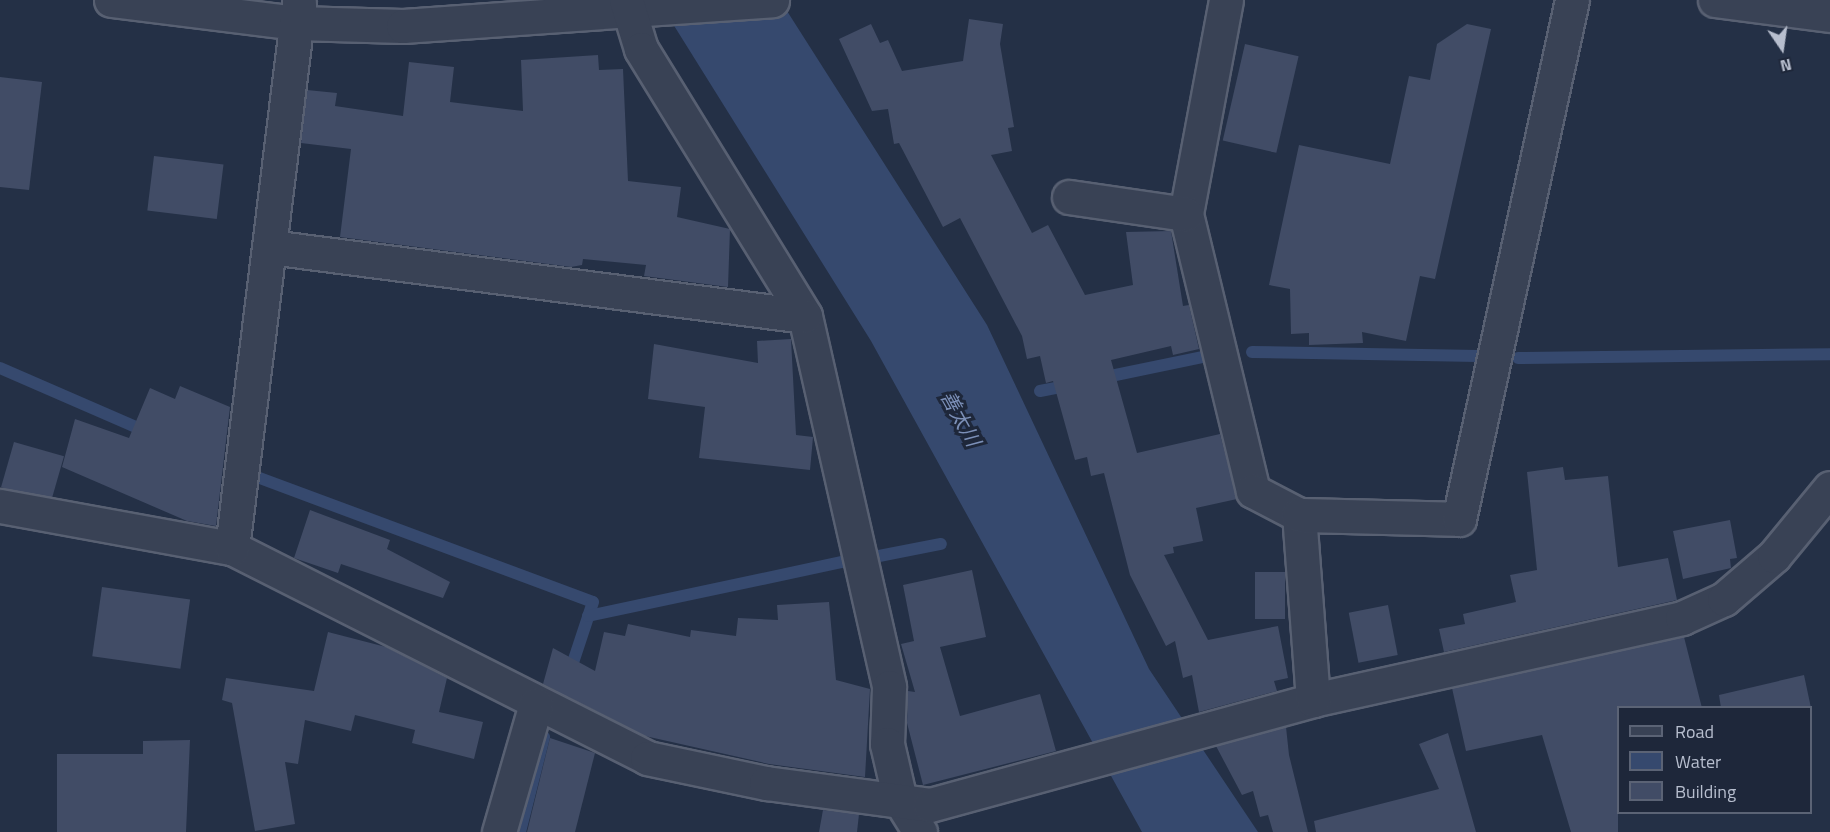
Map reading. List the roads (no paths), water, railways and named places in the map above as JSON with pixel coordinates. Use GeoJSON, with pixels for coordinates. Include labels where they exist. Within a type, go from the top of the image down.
{"type":"FeatureCollection","features":[{"type":"Feature","properties":{"kind":"street"},"geometry":{"type":"LineString","coordinates":[[111,0],[297,11],[403,26],[772,0]]}},
{"type":"Feature","properties":{"kind":"street"},"geometry":{"type":"LineString","coordinates":[[1226,0],[1186,214],[1253,491],[1299,515],[1459,519],[1572,0]]}},
{"type":"Feature","properties":{"kind":"street"},"geometry":{"type":"LineString","coordinates":[[1715,0],[1830,15]]}},
{"type":"Feature","properties":{"kind":"street"},"geometry":{"type":"LineString","coordinates":[[634,8],[641,49],[805,316],[888,687],[887,744],[900,800],[920,832]]}},
{"type":"Feature","properties":{"kind":"street"},"geometry":{"type":"LineString","coordinates":[[232,548],[297,11]]}},
{"type":"Feature","properties":{"kind":"street"},"geometry":{"type":"LineString","coordinates":[[1069,197],[1186,214]]}},
{"type":"Feature","properties":{"kind":"street"},"geometry":{"type":"LineString","coordinates":[[270,247],[805,316]]}},
{"type":"Feature","properties":{"kind":"street"},"geometry":{"type":"LineString","coordinates":[[0,506],[232,548],[536,704],[647,758],[766,783],[930,805],[1313,700],[1682,618],[1724,599],[1774,556],[1826,497]]}},
{"type":"Feature","properties":{"kind":"street"},"geometry":{"type":"LineString","coordinates":[[1299,515],[1313,700]]}},
{"type":"Feature","properties":{"kind":"street"},"geometry":{"type":"LineString","coordinates":[[499,832],[536,704]]}},
{"type":"Feature","properties":{"kind":"water","name":"善太川"},"geometry":{"type":"Polygon","coordinates":[[[658,0],[780,0],[987,325],[1149,669],[1258,832],[1142,832],[871,341],[658,0]]]}},
{"type":"Feature","properties":{"kind":"waterway"},"geometry":{"type":"LineString","coordinates":[[1252,352],[1478,356]]}},
{"type":"Feature","properties":{"kind":"waterway"},"geometry":{"type":"LineString","coordinates":[[1518,358],[1830,354]]}},
{"type":"Feature","properties":{"kind":"waterway"},"geometry":{"type":"LineString","coordinates":[[1101,378],[1212,355]]}},
{"type":"Feature","properties":{"kind":"waterway"},"geometry":{"type":"LineString","coordinates":[[0,368],[147,432]]}},
{"type":"Feature","properties":{"kind":"waterway"},"geometry":{"type":"LineString","coordinates":[[1040,391],[1070,385]]}},
{"type":"Feature","properties":{"kind":"waterway"},"geometry":{"type":"LineString","coordinates":[[257,477],[593,602],[562,696]]}},
{"type":"Feature","properties":{"kind":"waterway"},"geometry":{"type":"LineString","coordinates":[[879,556],[941,544]]}},
{"type":"Feature","properties":{"kind":"waterway"},"geometry":{"type":"LineString","coordinates":[[588,616],[843,562]]}},
{"type":"Feature","properties":{"kind":"waterway"},"geometry":{"type":"LineString","coordinates":[[520,832],[544,737]]}}]}
